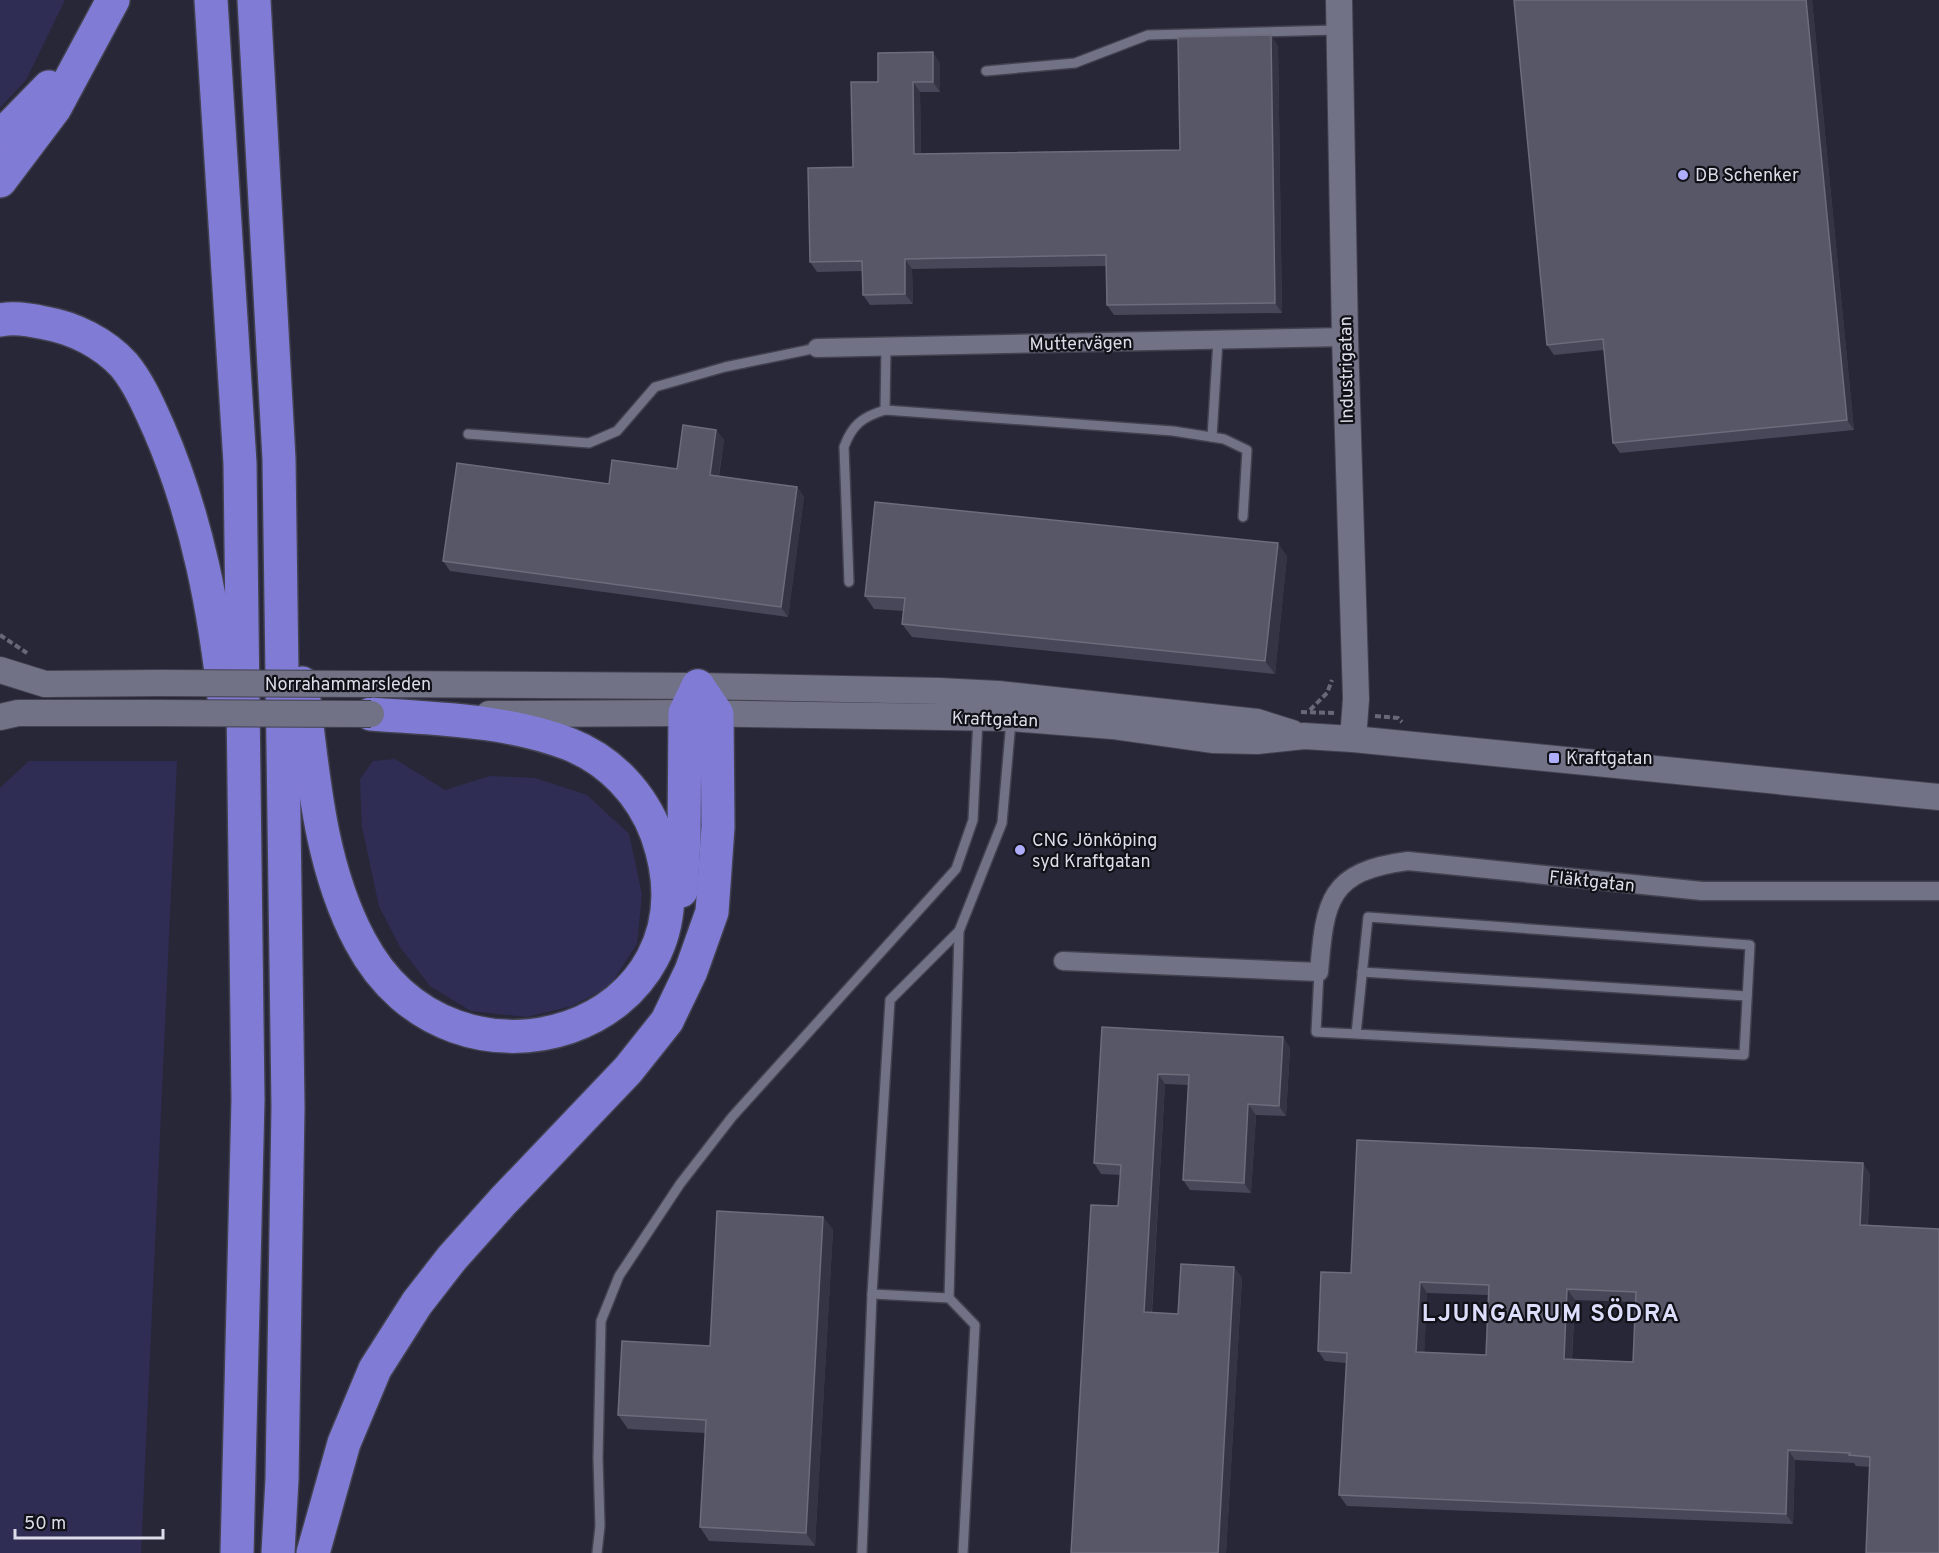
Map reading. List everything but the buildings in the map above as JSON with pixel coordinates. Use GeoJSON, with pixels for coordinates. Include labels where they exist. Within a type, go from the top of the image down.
{"type":"FeatureCollection","features":[{"type":"Feature","properties":{"kind":"highway"},"geometry":{"type":"LineString","coordinates":[[0,181],[55,108],[112,0]]}},
{"type":"Feature","properties":{"kind":"highway"},"geometry":{"type":"LineString","coordinates":[[211,0],[240,463],[248,1100],[237,1553]]}},
{"type":"Feature","properties":{"kind":"highway"},"geometry":{"type":"LineString","coordinates":[[254,0],[279,459],[288,1107],[282,1467],[278,1553]]}},
{"type":"Feature","properties":{"kind":"highway"},"geometry":{"type":"LineString","coordinates":[[0,137],[88,46]]}},
{"type":"Feature","properties":{"kind":"highway"},"geometry":{"type":"LineString","coordinates":[[0,320],[34,321],[65,326],[94,341],[123,365],[146,400],[169,452],[203,563],[218,643],[247,941]]}},
{"type":"Feature","properties":{"kind":"highway"},"geometry":{"type":"LineString","coordinates":[[279,459],[297,642],[320,822],[338,891],[361,943],[390,983],[429,1015],[469,1033],[504,1037],[539,1037],[578,1025],[616,1003],[643,973],[673,919],[683,883],[700,704]]}},
{"type":"Feature","properties":{"kind":"highway"},"geometry":{"type":"LineString","coordinates":[[372,699],[463,720],[518,728],[571,745],[605,763],[632,788],[651,819],[660,843],[667,878],[667,909],[657,948]]}},
{"type":"Feature","properties":{"kind":"highway"},"geometry":{"type":"LineString","coordinates":[[313,1553],[344,1443],[375,1369],[417,1303],[467,1242],[628,1070],[667,1021],[691,970],[712,912],[718,827],[700,704]]}},
{"type":"Feature","properties":{"kind":"street","name":"Industrigatan"},"geometry":{"type":"LineString","coordinates":[[1339,0],[1345,338],[1356,699],[1353,739]]}},
{"type":"Feature","properties":{"kind":"street","name":"Muttervägen"},"geometry":{"type":"LineString","coordinates":[[817,348],[1345,338]]}},
{"type":"Feature","properties":{"kind":"street","name":"Norrahammarsleden"},"geometry":{"type":"LineString","coordinates":[[0,670],[45,684],[159,683],[372,699],[700,704]]}},
{"type":"Feature","properties":{"kind":"street","name":"Norrahammarsleden"},"geometry":{"type":"LineString","coordinates":[[0,717],[18,713],[61,715],[158,713],[372,699]]}},
{"type":"Feature","properties":{"kind":"street","name":"Kraftgatan"},"geometry":{"type":"LineString","coordinates":[[700,704],[996,708]]}},
{"type":"Feature","properties":{"kind":"street","name":"Kraftgatan"},"geometry":{"type":"LineString","coordinates":[[700,704],[996,708],[1212,740],[1257,741],[1304,736],[1353,739],[1939,797]]}},
{"type":"Feature","properties":{"kind":"street"},"geometry":{"type":"LineString","coordinates":[[0,735],[61,715]]}},
{"type":"Feature","properties":{"kind":"street","name":"Fläktgatan"},"geometry":{"type":"LineString","coordinates":[[1319,972],[1323,921],[1334,895],[1347,881],[1369,868],[1389,863],[1432,862],[1702,891],[1939,891]]}},
{"type":"Feature","properties":{"kind":"street"},"geometry":{"type":"LineString","coordinates":[[1064,961],[1319,972]]}},
{"type":"Feature","properties":{"kind":"lane"},"geometry":{"type":"LineString","coordinates":[[986,71],[1075,63],[1148,34],[1340,30]]}},
{"type":"Feature","properties":{"kind":"lane"},"geometry":{"type":"LineString","coordinates":[[1212,437],[1218,340]]}},
{"type":"Feature","properties":{"kind":"lane"},"geometry":{"type":"LineString","coordinates":[[885,410],[886,347]]}},
{"type":"Feature","properties":{"kind":"lane"},"geometry":{"type":"LineString","coordinates":[[468,434],[589,443],[617,431],[655,387],[725,367],[817,348]]}},
{"type":"Feature","properties":{"kind":"lane"},"geometry":{"type":"LineString","coordinates":[[849,582],[844,447],[850,429],[871,414],[885,410],[1173,431],[1224,439],[1247,450],[1243,517]]}},
{"type":"Feature","properties":{"kind":"lane"},"geometry":{"type":"LineString","coordinates":[[949,1298],[959,931],[1002,823],[996,708]]}},
{"type":"Feature","properties":{"kind":"lane"},"geometry":{"type":"LineString","coordinates":[[597,1553],[600,1526],[598,1458],[601,1321],[619,1276],[680,1184],[732,1117],[834,1000],[956,869],[974,820],[996,708]]}},
{"type":"Feature","properties":{"kind":"lane"},"geometry":{"type":"LineString","coordinates":[[1319,972],[1316,1032],[1744,1056],[1750,945],[1368,917],[1356,1034]]}},
{"type":"Feature","properties":{"kind":"lane"},"geometry":{"type":"LineString","coordinates":[[862,1553],[872,1294],[890,1000],[959,931]]}},
{"type":"Feature","properties":{"kind":"lane"},"geometry":{"type":"LineString","coordinates":[[1362,972],[1747,996]]}},
{"type":"Feature","properties":{"kind":"lane"},"geometry":{"type":"LineString","coordinates":[[872,1294],[949,1298],[975,1325],[963,1553]]}},
{"type":"Feature","properties":{"kind":"shaded area"},"geometry":{"type":"Polygon","coordinates":[[[0,0],[65,0],[26,80],[0,108],[0,0]]]}},
{"type":"Feature","properties":{"kind":"shaded area"},"geometry":{"type":"Polygon","coordinates":[[[395,759],[445,790],[490,776],[535,778],[587,795],[629,834],[642,894],[637,944],[609,987],[572,1006],[527,1017],[471,1011],[430,986],[400,947],[379,906],[362,827],[360,779],[373,761],[395,759]]]}},
{"type":"Feature","properties":{"kind":"shaded area"},"geometry":{"type":"Polygon","coordinates":[[[29,761],[177,761],[141,1553],[0,1553],[0,788],[29,761]]]}},
{"type":"Feature","properties":{"kind":"place","name":"DB Schenker"},"geometry":{"type":"Point","coordinates":[1683,175]}},
{"type":"Feature","properties":{"kind":"place","name":"Kraftgatan"},"geometry":{"type":"Point","coordinates":[1554,758]}},
{"type":"Feature","properties":{"kind":"place","name":"CNG Jönköping syd Kraftgatan"},"geometry":{"type":"Point","coordinates":[1020,850]}},
{"type":"Feature","properties":{"kind":"district","name":"LJUNGARUM SÖDRA"},"geometry":{"type":"Point","coordinates":[1551,1313]}}]}
